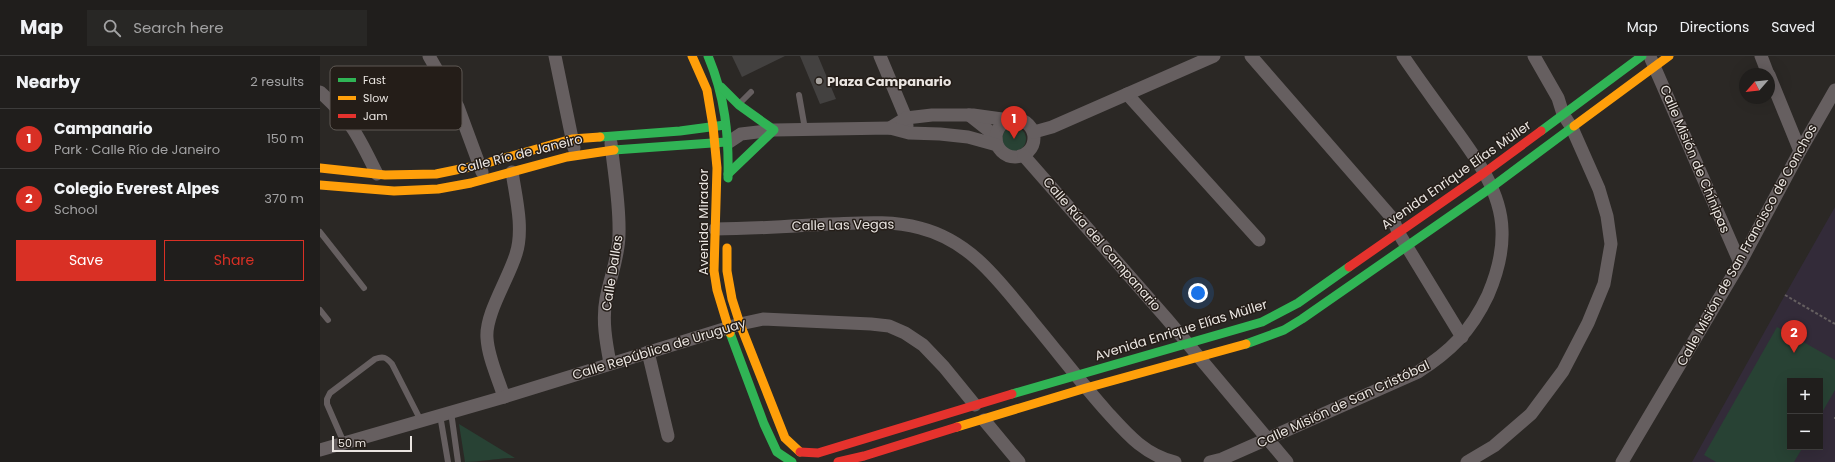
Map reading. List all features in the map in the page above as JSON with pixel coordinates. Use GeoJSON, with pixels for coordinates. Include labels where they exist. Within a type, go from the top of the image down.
{"type":"FeatureCollection","features":[{"type":"Feature","properties":{"kind":"main road","name":"Avenida Mirador"},"geometry":{"type":"LineString","coordinates":[[692,56],[707,90],[713,126],[734,327],[764,424],[777,452]]}},
{"type":"Feature","properties":{"kind":"main road","name":"Avenida Mirador"},"geometry":{"type":"LineString","coordinates":[[708,56],[721,87],[728,125],[728,190]]}},
{"type":"Feature","properties":{"kind":"main road","name":"Avenida Enrique Elías Müller"},"geometry":{"type":"LineString","coordinates":[[800,452],[818,453],[858,442],[1076,375],[1262,322],[1298,303],[1484,173],[1642,56]]}},
{"type":"Feature","properties":{"kind":"main road"},"geometry":{"type":"LineString","coordinates":[[838,462],[866,459],[1086,388],[1257,341],[1284,330],[1492,187],[1572,128],[1652,61],[1669,56]]}},
{"type":"Feature","properties":{"kind":"main road"},"geometry":{"type":"LineString","coordinates":[[721,87],[739,105],[774,130],[728,174]]}},
{"type":"Feature","properties":{"kind":"main road"},"geometry":{"type":"LineString","coordinates":[[701,111],[704,106],[707,90]]}},
{"type":"Feature","properties":{"kind":"main road"},"geometry":{"type":"LineString","coordinates":[[680,131],[695,119]]}},
{"type":"Feature","properties":{"kind":"main road","name":"Calle Río de Janeiro"},"geometry":{"type":"LineString","coordinates":[[320,168],[377,174],[436,174],[480,165],[572,139],[680,131],[728,125]]}},
{"type":"Feature","properties":{"kind":"main road","name":"Calle Río de Janeiro"},"geometry":{"type":"LineString","coordinates":[[320,185],[402,191],[436,190],[483,180],[575,156],[680,144],[729,142]]}},
{"type":"Feature","properties":{"kind":"main road"},"geometry":{"type":"LineString","coordinates":[[680,144],[717,168]]}},
{"type":"Feature","properties":{"kind":"main road","name":"Avenida Mirador"},"geometry":{"type":"LineString","coordinates":[[723,226],[714,271],[717,290],[785,438],[800,452]]}},
{"type":"Feature","properties":{"kind":"main road"},"geometry":{"type":"LineString","coordinates":[[770,462],[785,438]]}},
{"type":"Feature","properties":{"kind":"main road"},"geometry":{"type":"LineString","coordinates":[[777,452],[793,462],[800,452]]}},
{"type":"Feature","properties":{"kind":"street"},"geometry":{"type":"LineString","coordinates":[[428,56],[434,66]]}},
{"type":"Feature","properties":{"kind":"street"},"geometry":{"type":"LineString","coordinates":[[555,56],[575,156]]}},
{"type":"Feature","properties":{"kind":"street"},"geometry":{"type":"LineString","coordinates":[[880,56],[906,118],[909,133]]}},
{"type":"Feature","properties":{"kind":"street"},"geometry":{"type":"LineString","coordinates":[[1034,132],[1052,127],[1214,56]]}},
{"type":"Feature","properties":{"kind":"street"},"geometry":{"type":"LineString","coordinates":[[1251,56],[1393,219],[1398,232],[1462,337]]}},
{"type":"Feature","properties":{"kind":"street","name":"Calle Misión de San Cristóbal"},"geometry":{"type":"LineString","coordinates":[[1210,462],[1222,459],[1418,372],[1441,358],[1462,337],[1479,314],[1496,277],[1501,255],[1502,230],[1492,187],[1474,154],[1403,56]]}},
{"type":"Feature","properties":{"kind":"street"},"geometry":{"type":"LineString","coordinates":[[1467,462],[1494,446],[1531,414],[1563,371],[1588,323],[1604,284],[1610,244],[1607,216],[1599,189],[1572,128],[1563,114],[1558,98],[1534,56]]}},
{"type":"Feature","properties":{"kind":"street"},"geometry":{"type":"LineString","coordinates":[[1761,56],[1766,68]]}},
{"type":"Feature","properties":{"kind":"street","name":"Calle Misión de Chínipas"},"geometry":{"type":"LineString","coordinates":[[1652,61],[1740,263]]}},
{"type":"Feature","properties":{"kind":"street"},"geometry":{"type":"LineString","coordinates":[[1775,90],[1800,151]]}},
{"type":"Feature","properties":{"kind":"street","name":"Calle Misión de San Francisco de Conchos"},"geometry":{"type":"LineString","coordinates":[[1622,462],[1740,263],[1800,151],[1835,90]]}},
{"type":"Feature","properties":{"kind":"street"},"geometry":{"type":"LineString","coordinates":[[320,92],[330,102]]}},
{"type":"Feature","properties":{"kind":"street"},"geometry":{"type":"LineString","coordinates":[[1127,94],[1259,240]]}},
{"type":"Feature","properties":{"kind":"street"},"geometry":{"type":"LineString","coordinates":[[958,136],[965,115]]}},
{"type":"Feature","properties":{"kind":"street"},"geometry":{"type":"LineString","coordinates":[[890,128],[906,118],[965,115],[1021,120],[1034,132],[1034,143],[1028,153],[1024,156],[1011,158],[1000,151],[988,130],[965,115]]}},
{"type":"Feature","properties":{"kind":"street"},"geometry":{"type":"LineString","coordinates":[[462,118],[480,165],[483,180]]}},
{"type":"Feature","properties":{"kind":"street"},"geometry":{"type":"LineString","coordinates":[[996,142],[1000,127],[1009,120]]}},
{"type":"Feature","properties":{"kind":"street"},"geometry":{"type":"LineString","coordinates":[[728,125],[742,134]]}},
{"type":"Feature","properties":{"kind":"street"},"geometry":{"type":"LineString","coordinates":[[729,142],[742,134],[774,130],[890,128],[909,133],[958,136],[996,142]]}},
{"type":"Feature","properties":{"kind":"street"},"geometry":{"type":"LineString","coordinates":[[354,130],[377,174]]}},
{"type":"Feature","properties":{"kind":"street","name":"Calle Dallas"},"geometry":{"type":"LineString","coordinates":[[610,136],[618,197],[619,235],[615,266],[606,300],[605,331],[610,363]]}},
{"type":"Feature","properties":{"kind":"street","name":"Calle Rúa del Campanario"},"geometry":{"type":"LineString","coordinates":[[1024,156],[1167,319],[1287,462]]}},
{"type":"Feature","properties":{"kind":"street"},"geometry":{"type":"LineString","coordinates":[[504,396],[487,337],[494,309],[517,254],[519,232],[518,211],[512,172]]}},
{"type":"Feature","properties":{"kind":"street","name":"Calle Las Vegas"},"geometry":{"type":"LineString","coordinates":[[723,226],[898,223],[921,228],[942,236],[965,248],[988,268],[1076,375]]}},
{"type":"Feature","properties":{"kind":"street","name":"Calle República de Uruguay"},"geometry":{"type":"LineString","coordinates":[[320,450],[763,319],[889,326],[905,333],[923,345],[944,367],[974,406]]}},
{"type":"Feature","properties":{"kind":"street"},"geometry":{"type":"LineString","coordinates":[[648,352],[668,436]]}},
{"type":"Feature","properties":{"kind":"street"},"geometry":{"type":"LineString","coordinates":[[1076,375],[1132,440],[1152,453],[1175,462]]}},
{"type":"Feature","properties":{"kind":"street"},"geometry":{"type":"LineString","coordinates":[[984,420],[1019,462]]}},
{"type":"Feature","properties":{"kind":"street"},"geometry":{"type":"LineString","coordinates":[[858,442],[866,459]]}},
{"type":"Feature","properties":{"kind":"lane"},"geometry":{"type":"LineString","coordinates":[[739,105],[751,92]]}},
{"type":"Feature","properties":{"kind":"lane"},"geometry":{"type":"LineString","coordinates":[[799,95],[804,129]]}},
{"type":"Feature","properties":{"kind":"lane"},"geometry":{"type":"LineString","coordinates":[[320,232],[364,288]]}},
{"type":"Feature","properties":{"kind":"lane"},"geometry":{"type":"LineString","coordinates":[[320,310],[328,320]]}},
{"type":"Feature","properties":{"kind":"lane"},"geometry":{"type":"LineString","coordinates":[[344,443],[327,404],[327,399],[330,393],[382,357],[387,358],[392,364],[421,420]]}},
{"type":"Feature","properties":{"kind":"lane"},"geometry":{"type":"LineString","coordinates":[[445,414],[448,462]]}},
{"type":"Feature","properties":{"kind":"lane"},"geometry":{"type":"LineString","coordinates":[[445,414],[458,462]]}},
{"type":"Feature","properties":{"kind":"path"},"geometry":{"type":"LineString","coordinates":[[1785,295],[1835,324]]}},
{"type":"Feature","properties":{"kind":"shaded area"},"geometry":{"type":"Polygon","coordinates":[[[1835,207],[1835,462],[1692,462],[1785,295],[1835,207]]]}},
{"type":"Feature","properties":{"kind":"green space"},"geometry":{"type":"Polygon","coordinates":[[[1014,127],[1019,128],[1025,134],[1025,144],[1019,150],[1014,151],[1009,150],[1003,144],[1002,139],[1003,134],[1009,128],[1014,127]]]}},
{"type":"Feature","properties":{"kind":"green space"},"geometry":{"type":"Polygon","coordinates":[[[1777,327],[1835,360],[1835,390],[1823,411],[1823,378],[1787,378],[1787,450],[1801,450],[1794,462],[1716,462],[1704,455],[1777,327]]]}},
{"type":"Feature","properties":{"kind":"green space"},"geometry":{"type":"Polygon","coordinates":[[[459,424],[515,458],[465,462],[459,424]]]}},
{"type":"Feature","properties":{"kind":"building"},"geometry":{"type":"Polygon","coordinates":[[[732,56],[785,56],[742,77],[732,56]]]}},
{"type":"Feature","properties":{"kind":"building","name":"Plaza Campanario"},"geometry":{"type":"Polygon","coordinates":[[[800,56],[818,56],[836,99],[820,104],[800,56]]]}},
{"type":"Feature","properties":{"kind":"traffic: fast"},"geometry":{"type":"LineString","coordinates":[[708,56],[714,71],[725,116],[728,146],[728,178]]}},
{"type":"Feature","properties":{"kind":"traffic: fast"},"geometry":{"type":"LineString","coordinates":[[1541,131],[1642,56]]}},
{"type":"Feature","properties":{"kind":"traffic: fast"},"geometry":{"type":"LineString","coordinates":[[721,87],[739,105],[774,130],[728,174]]}},
{"type":"Feature","properties":{"kind":"traffic: fast"},"geometry":{"type":"LineString","coordinates":[[600,137],[680,131],[725,125]]}},
{"type":"Feature","properties":{"kind":"traffic: fast"},"geometry":{"type":"LineString","coordinates":[[1246,344],[1284,330],[1302,319],[1492,187],[1574,126]]}},
{"type":"Feature","properties":{"kind":"traffic: fast"},"geometry":{"type":"LineString","coordinates":[[614,150],[726,142]]}},
{"type":"Feature","properties":{"kind":"traffic: fast"},"geometry":{"type":"LineString","coordinates":[[1012,394],[1262,322],[1298,303],[1349,267]]}},
{"type":"Feature","properties":{"kind":"traffic: fast"},"geometry":{"type":"LineString","coordinates":[[730,333],[764,424],[777,452],[792,462]]}},
{"type":"Feature","properties":{"kind":"traffic: slow"},"geometry":{"type":"LineString","coordinates":[[692,56],[707,90],[713,126],[717,168],[714,271],[717,290],[730,333]]}},
{"type":"Feature","properties":{"kind":"traffic: slow"},"geometry":{"type":"LineString","coordinates":[[1574,126],[1669,56]]}},
{"type":"Feature","properties":{"kind":"traffic: slow"},"geometry":{"type":"LineString","coordinates":[[320,168],[385,175],[436,174],[480,165],[572,139],[600,137]]}},
{"type":"Feature","properties":{"kind":"traffic: slow"},"geometry":{"type":"LineString","coordinates":[[320,185],[394,191],[438,189],[471,183],[567,157],[614,150]]}},
{"type":"Feature","properties":{"kind":"traffic: slow"},"geometry":{"type":"LineString","coordinates":[[727,248],[727,271],[732,299],[740,324],[785,438],[800,452]]}},
{"type":"Feature","properties":{"kind":"traffic: slow"},"geometry":{"type":"LineString","coordinates":[[957,427],[1086,388],[1246,344]]}},
{"type":"Feature","properties":{"kind":"traffic: jam"},"geometry":{"type":"LineString","coordinates":[[1349,267],[1484,173],[1541,131]]}},
{"type":"Feature","properties":{"kind":"traffic: jam"},"geometry":{"type":"LineString","coordinates":[[800,452],[818,453],[1012,394]]}},
{"type":"Feature","properties":{"kind":"traffic: jam"},"geometry":{"type":"LineString","coordinates":[[838,462],[864,456],[957,427]]}},
{"type":"Feature","properties":{"kind":"place","name":"Plaza Campanario"},"geometry":{"type":"Point","coordinates":[819,81]}},
{"type":"Feature","properties":{"kind":"place","name":"Campanario"},"geometry":{"type":"Point","coordinates":[1014,139]}},
{"type":"Feature","properties":{"kind":"place","name":"Colegio Everest Alpes"},"geometry":{"type":"Point","coordinates":[1794,353]}}]}
